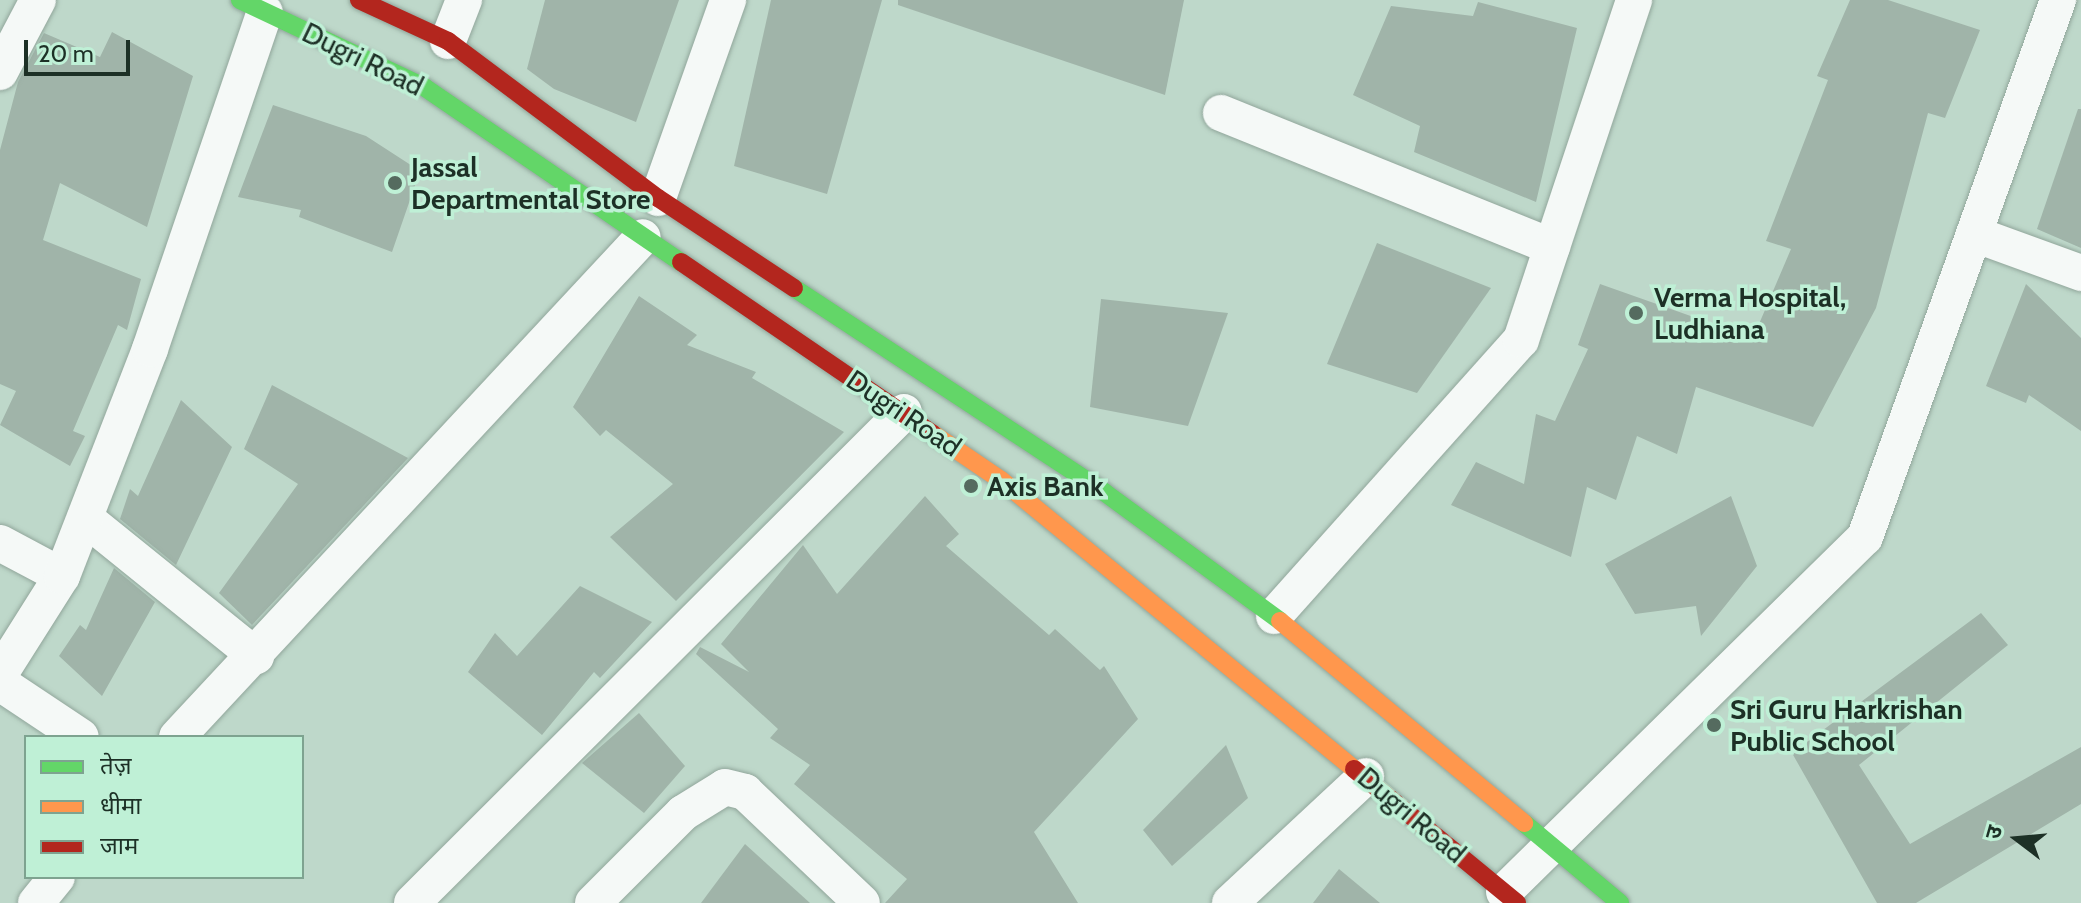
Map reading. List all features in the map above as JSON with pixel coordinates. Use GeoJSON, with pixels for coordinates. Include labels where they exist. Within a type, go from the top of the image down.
{"type":"FeatureCollection","features":[{"type":"Feature","properties":{"kind":"street"},"geometry":{"type":"LineString","coordinates":[[0,72],[38,0]]}},
{"type":"Feature","properties":{"kind":"street","name":"Dugri Road"},"geometry":{"type":"LineString","coordinates":[[359,0],[448,41],[658,198],[1104,492],[1274,616],[1620,903]]}},
{"type":"Feature","properties":{"kind":"street"},"geometry":{"type":"LineString","coordinates":[[448,41],[464,0]]}},
{"type":"Feature","properties":{"kind":"street"},"geometry":{"type":"LineString","coordinates":[[658,198],[728,0]]}},
{"type":"Feature","properties":{"kind":"street"},"geometry":{"type":"LineString","coordinates":[[1274,616],[1521,340],[1634,0]]}},
{"type":"Feature","properties":{"kind":"street"},"geometry":{"type":"LineString","coordinates":[[1511,898],[1551,845],[1865,537],[2058,0]]}},
{"type":"Feature","properties":{"kind":"street"},"geometry":{"type":"LineString","coordinates":[[0,674],[62,576],[85,518],[252,6]]}},
{"type":"Feature","properties":{"kind":"street","name":"Dugri Road"},"geometry":{"type":"LineString","coordinates":[[252,6],[424,87],[1001,480],[1366,776],[1511,898]]}},
{"type":"Feature","properties":{"kind":"street"},"geometry":{"type":"LineString","coordinates":[[1221,113],[1552,247]]}},
{"type":"Feature","properties":{"kind":"street"},"geometry":{"type":"LineString","coordinates":[[1974,234],[2081,273]]}},
{"type":"Feature","properties":{"kind":"street"},"geometry":{"type":"LineString","coordinates":[[179,735],[256,656],[643,237]]}},
{"type":"Feature","properties":{"kind":"street"},"geometry":{"type":"LineString","coordinates":[[412,903],[904,412]]}},
{"type":"Feature","properties":{"kind":"street"},"geometry":{"type":"LineString","coordinates":[[85,518],[256,656]]}},
{"type":"Feature","properties":{"kind":"street"},"geometry":{"type":"LineString","coordinates":[[0,543],[62,576]]}},
{"type":"Feature","properties":{"kind":"street"},"geometry":{"type":"LineString","coordinates":[[0,683],[78,735]]}},
{"type":"Feature","properties":{"kind":"street"},"geometry":{"type":"LineString","coordinates":[[1230,903],[1366,776]]}},
{"type":"Feature","properties":{"kind":"street"},"geometry":{"type":"LineString","coordinates":[[593,903],[683,813],[725,787],[745,792],[862,903]]}},
{"type":"Feature","properties":{"kind":"street"},"geometry":{"type":"LineString","coordinates":[[36,903],[55,879]]}},
{"type":"Feature","properties":{"kind":"building"},"geometry":{"type":"Polygon","coordinates":[[[545,0],[679,0],[636,122],[554,89],[527,69],[545,0]]]}},
{"type":"Feature","properties":{"kind":"building"},"geometry":{"type":"Polygon","coordinates":[[[771,0],[882,0],[827,194],[734,166],[771,0]]]}},
{"type":"Feature","properties":{"kind":"building"},"geometry":{"type":"Polygon","coordinates":[[[898,0],[1184,0],[1165,95],[898,5],[898,0]]]}},
{"type":"Feature","properties":{"kind":"building"},"geometry":{"type":"Polygon","coordinates":[[[1850,0],[1888,0],[1980,30],[1945,118],[1928,113],[1876,308],[1813,427],[1696,387],[1677,454],[1637,436],[1616,500],[1587,487],[1571,557],[1451,505],[1476,462],[1524,484],[1536,414],[1555,421],[1588,349],[1578,345],[1600,284],[1753,338],[1791,249],[1766,241],[1828,80],[1817,76],[1850,0]]]}},
{"type":"Feature","properties":{"kind":"building"},"geometry":{"type":"Polygon","coordinates":[[[1478,2],[1577,28],[1536,202],[1414,152],[1420,126],[1353,95],[1391,6],[1473,16],[1478,2]]]}},
{"type":"Feature","properties":{"kind":"building"},"geometry":{"type":"Polygon","coordinates":[[[112,32],[193,76],[147,227],[60,183],[43,240],[141,279],[127,330],[118,325],[73,431],[85,436],[70,466],[0,425],[16,391],[0,384],[0,150],[18,82],[44,33],[100,57],[112,32]]]}},
{"type":"Feature","properties":{"kind":"building"},"geometry":{"type":"Polygon","coordinates":[[[273,105],[366,136],[420,171],[392,252],[299,217],[301,210],[238,197],[273,105]]]}},
{"type":"Feature","properties":{"kind":"building"},"geometry":{"type":"Polygon","coordinates":[[[2078,109],[2081,109],[2081,248],[2037,229],[2078,109]]]}},
{"type":"Feature","properties":{"kind":"building"},"geometry":{"type":"Polygon","coordinates":[[[1377,243],[1491,288],[1417,393],[1327,364],[1377,243]]]}},
{"type":"Feature","properties":{"kind":"building"},"geometry":{"type":"Polygon","coordinates":[[[2026,284],[2081,338],[2081,431],[2029,395],[2026,403],[1986,386],[2026,284]]]}},
{"type":"Feature","properties":{"kind":"building"},"geometry":{"type":"Polygon","coordinates":[[[639,296],[697,335],[687,345],[756,372],[752,378],[844,432],[676,601],[610,537],[673,484],[606,430],[600,436],[573,407],[639,296]]]}},
{"type":"Feature","properties":{"kind":"building"},"geometry":{"type":"Polygon","coordinates":[[[1101,299],[1228,313],[1188,426],[1090,407],[1101,299]]]}},
{"type":"Feature","properties":{"kind":"building"},"geometry":{"type":"Polygon","coordinates":[[[272,385],[408,458],[252,625],[219,593],[298,484],[244,449],[272,385]]]}},
{"type":"Feature","properties":{"kind":"building"},"geometry":{"type":"Polygon","coordinates":[[[181,400],[232,447],[176,565],[120,519],[130,489],[138,496],[181,400]]]}},
{"type":"Feature","properties":{"kind":"building"},"geometry":{"type":"Polygon","coordinates":[[[925,496],[959,534],[946,546],[1049,635],[1055,629],[1100,670],[1104,666],[1138,719],[1034,832],[1078,903],[885,903],[907,879],[794,784],[810,765],[770,738],[778,729],[696,654],[700,647],[749,672],[721,644],[803,545],[837,594],[925,496]]]}},
{"type":"Feature","properties":{"kind":"building"},"geometry":{"type":"Polygon","coordinates":[[[1731,496],[1757,566],[1701,636],[1696,606],[1635,614],[1605,564],[1731,496]]]}},
{"type":"Feature","properties":{"kind":"building"},"geometry":{"type":"Polygon","coordinates":[[[114,568],[155,602],[102,696],[59,656],[80,625],[86,630],[114,568]]]}},
{"type":"Feature","properties":{"kind":"building"},"geometry":{"type":"Polygon","coordinates":[[[580,586],[652,622],[600,678],[594,672],[542,735],[468,672],[495,633],[517,656],[580,586]]]}},
{"type":"Feature","properties":{"kind":"building"},"geometry":{"type":"Polygon","coordinates":[[[1981,613],[2008,645],[1859,765],[1910,844],[2081,747],[2081,804],[1916,903],[1877,903],[1792,753],[1981,613]]]}},
{"type":"Feature","properties":{"kind":"building"},"geometry":{"type":"Polygon","coordinates":[[[639,713],[685,766],[644,813],[582,763],[639,713]]]}},
{"type":"Feature","properties":{"kind":"building"},"geometry":{"type":"Polygon","coordinates":[[[1226,745],[1248,798],[1172,866],[1143,830],[1226,745]]]}},
{"type":"Feature","properties":{"kind":"building"},"geometry":{"type":"Polygon","coordinates":[[[745,844],[810,903],[701,903],[745,844]]]}},
{"type":"Feature","properties":{"kind":"building"},"geometry":{"type":"Polygon","coordinates":[[[1339,869],[1380,903],[1313,903],[1339,869]]]}},
{"type":"Feature","properties":{"kind":"traffic: fast"},"geometry":{"type":"LineString","coordinates":[[240,0],[424,87],[681,262]]}},
{"type":"Feature","properties":{"kind":"traffic: fast"},"geometry":{"type":"LineString","coordinates":[[794,288],[1104,492],[1280,621]]}},
{"type":"Feature","properties":{"kind":"traffic: fast"},"geometry":{"type":"LineString","coordinates":[[1524,823],[1620,903]]}},
{"type":"Feature","properties":{"kind":"traffic: slow"},"geometry":{"type":"LineString","coordinates":[[933,434],[1001,480],[1354,769]]}},
{"type":"Feature","properties":{"kind":"traffic: slow"},"geometry":{"type":"LineString","coordinates":[[1280,621],[1524,823]]}},
{"type":"Feature","properties":{"kind":"traffic: jam"},"geometry":{"type":"LineString","coordinates":[[359,0],[448,41],[658,198],[794,288]]}},
{"type":"Feature","properties":{"kind":"traffic: jam"},"geometry":{"type":"LineString","coordinates":[[681,262],[933,434]]}},
{"type":"Feature","properties":{"kind":"traffic: jam"},"geometry":{"type":"LineString","coordinates":[[1354,769],[1517,903]]}},
{"type":"Feature","properties":{"kind":"place","name":"Jassal Departmental Store"},"geometry":{"type":"Point","coordinates":[395,183]}},
{"type":"Feature","properties":{"kind":"place","name":"Verma Hospital, Ludhiana"},"geometry":{"type":"Point","coordinates":[1636,313]}},
{"type":"Feature","properties":{"kind":"place","name":"Axis Bank"},"geometry":{"type":"Point","coordinates":[971,486]}},
{"type":"Feature","properties":{"kind":"place","name":"Sri Guru Harkrishan Public School"},"geometry":{"type":"Point","coordinates":[1714,725]}}]}
